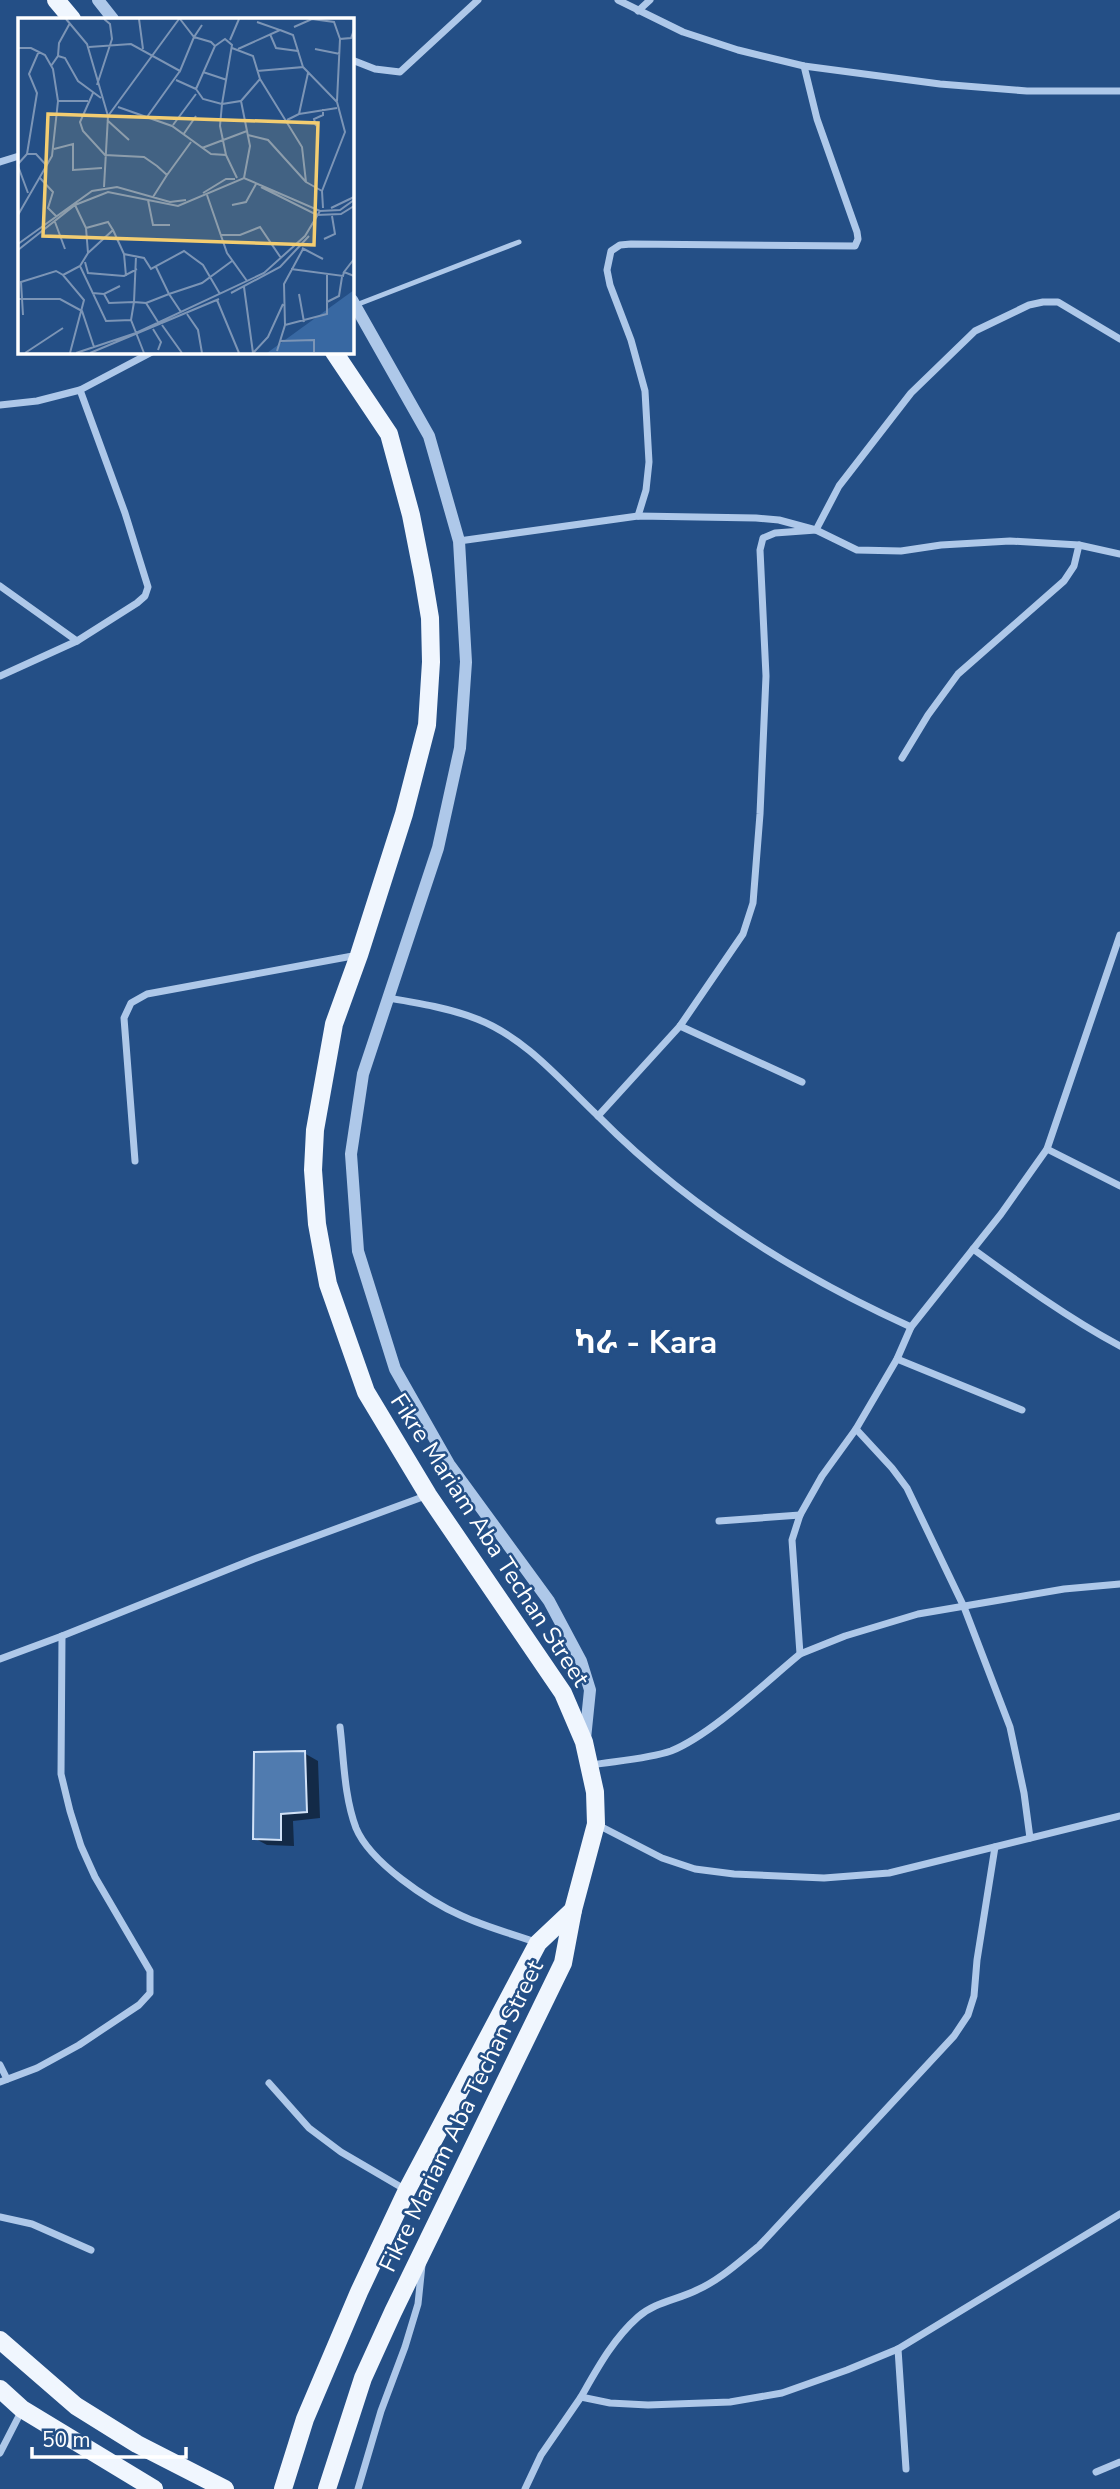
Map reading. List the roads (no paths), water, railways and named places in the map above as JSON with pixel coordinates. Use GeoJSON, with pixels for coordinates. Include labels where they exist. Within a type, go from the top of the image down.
{"type":"FeatureCollection","features":[{"type":"Feature","properties":{"kind":"main road"},"geometry":{"type":"LineString","coordinates":[[55,0],[71,18]]}},
{"type":"Feature","properties":{"kind":"main road","name":"Fikre Mariam Aba Techan Street"},"geometry":{"type":"LineString","coordinates":[[327,2489],[363,2378],[563,1963],[573,1910],[596,1824],[595,1792],[590,1765],[584,1742],[563,1693],[428,1495],[366,1392],[328,1284],[317,1224],[313,1170],[315,1130],[334,1024],[404,814],[427,725],[431,662],[430,618],[411,515],[389,434],[335,354]]}},
{"type":"Feature","properties":{"kind":"main road","name":"Fikre Mariam Aba Techan Street"},"geometry":{"type":"LineString","coordinates":[[283,2489],[305,2419],[359,2292],[407,2190],[538,1943],[573,1910]]}},
{"type":"Feature","properties":{"kind":"main road"},"geometry":{"type":"LineString","coordinates":[[0,2340],[76,2406],[136,2444],[225,2489]]}},
{"type":"Feature","properties":{"kind":"main road"},"geometry":{"type":"LineString","coordinates":[[0,2389],[22,2409],[154,2489]]}},
{"type":"Feature","properties":{"kind":"street"},"geometry":{"type":"LineString","coordinates":[[98,0],[112,18]]}},
{"type":"Feature","properties":{"kind":"street"},"geometry":{"type":"LineString","coordinates":[[354,61],[375,69],[400,72],[478,0]]}},
{"type":"Feature","properties":{"kind":"street"},"geometry":{"type":"LineString","coordinates":[[618,0],[682,32],[738,50],[804,66],[1027,91],[1120,91]]}},
{"type":"Feature","properties":{"kind":"street"},"geometry":{"type":"LineString","coordinates":[[638,11],[650,0]]}},
{"type":"Feature","properties":{"kind":"street"},"geometry":{"type":"LineString","coordinates":[[638,516],[646,490],[649,462],[645,391],[631,340],[610,285],[607,270],[611,251],[620,244],[855,246],[857,232],[817,119],[804,66]]}},
{"type":"Feature","properties":{"kind":"street"},"geometry":{"type":"LineString","coordinates":[[0,162],[18,156]]}},
{"type":"Feature","properties":{"kind":"street"},"geometry":{"type":"LineString","coordinates":[[816,530],[839,486],[911,393],[975,331],[1029,305],[1058,302],[1120,339]]}},
{"type":"Feature","properties":{"kind":"street"},"geometry":{"type":"LineString","coordinates":[[354,303],[429,436],[459,541],[466,662],[460,748],[438,848],[363,1074],[351,1154],[358,1251],[395,1369],[449,1464],[549,1601],[581,1661],[590,1690],[584,1742]]}},
{"type":"Feature","properties":{"kind":"street"},"geometry":{"type":"LineString","coordinates":[[0,405],[37,401],[80,390],[148,354]]}},
{"type":"Feature","properties":{"kind":"street"},"geometry":{"type":"LineString","coordinates":[[0,676],[77,641],[137,603],[145,596],[148,587],[125,513],[80,390]]}},
{"type":"Feature","properties":{"kind":"street"},"geometry":{"type":"LineString","coordinates":[[459,541],[638,516],[756,518],[779,520],[816,530],[857,550],[901,551],[941,545],[1010,541],[1079,545],[1120,554]]}},
{"type":"Feature","properties":{"kind":"street"},"geometry":{"type":"LineString","coordinates":[[598,1116],[680,1026],[743,934],[753,903],[760,814],[766,676],[760,550],[763,538],[775,533],[816,530]]}},
{"type":"Feature","properties":{"kind":"street"},"geometry":{"type":"LineString","coordinates":[[902,758],[928,715],[958,674],[1064,581],[1074,566],[1079,545]]}},
{"type":"Feature","properties":{"kind":"street"},"geometry":{"type":"LineString","coordinates":[[0,586],[77,641]]}},
{"type":"Feature","properties":{"kind":"street"},"geometry":{"type":"LineString","coordinates":[[800,1654],[792,1540],[800,1516],[822,1476],[856,1429],[897,1359],[912,1327],[974,1249],[1047,1149],[1120,935]]}},
{"type":"Feature","properties":{"kind":"street"},"geometry":{"type":"LineString","coordinates":[[135,1161],[124,1018],[131,1003],[147,994],[359,955]]}},
{"type":"Feature","properties":{"kind":"street"},"geometry":{"type":"LineString","coordinates":[[388,998],[436,1007],[478,1019],[505,1034],[527,1048],[633,1152],[738,1231],[860,1304],[912,1327]]}},
{"type":"Feature","properties":{"kind":"street"},"geometry":{"type":"LineString","coordinates":[[680,1026],[802,1082]]}},
{"type":"Feature","properties":{"kind":"street"},"geometry":{"type":"LineString","coordinates":[[1047,1149],[1120,1186]]}},
{"type":"Feature","properties":{"kind":"street"},"geometry":{"type":"LineString","coordinates":[[974,1249],[1036,1295],[1120,1346]]}},
{"type":"Feature","properties":{"kind":"street"},"geometry":{"type":"LineString","coordinates":[[897,1359],[1022,1410]]}},
{"type":"Feature","properties":{"kind":"street"},"geometry":{"type":"LineString","coordinates":[[856,1429],[906,1488],[964,1607],[1010,1727],[1030,1838]]}},
{"type":"Feature","properties":{"kind":"street"},"geometry":{"type":"LineString","coordinates":[[0,1659],[254,1559],[428,1495]]}},
{"type":"Feature","properties":{"kind":"street"},"geometry":{"type":"LineString","coordinates":[[719,1521],[800,1516]]}},
{"type":"Feature","properties":{"kind":"street"},"geometry":{"type":"LineString","coordinates":[[590,1765],[668,1752],[684,1744],[715,1724],[800,1654],[845,1636],[918,1614],[1064,1588],[1120,1584]]}},
{"type":"Feature","properties":{"kind":"street"},"geometry":{"type":"LineString","coordinates":[[0,2065],[4,2081],[37,2068],[79,2045],[139,2006],[150,1993],[150,1971],[96,1877],[81,1846],[70,1811],[61,1774],[62,1636]]}},
{"type":"Feature","properties":{"kind":"street"},"geometry":{"type":"LineString","coordinates":[[340,1727],[349,1804],[357,1830],[373,1854],[411,1885],[462,1916],[538,1943]]}},
{"type":"Feature","properties":{"kind":"street"},"geometry":{"type":"LineString","coordinates":[[596,1824],[662,1858],[695,1869],[734,1874],[824,1878],[889,1873],[1120,1816]]}},
{"type":"Feature","properties":{"kind":"street"},"geometry":{"type":"LineString","coordinates":[[525,2489],[541,2455],[581,2397],[607,2352],[638,2317],[657,2304],[700,2289],[760,2246],[954,2036],[968,2015],[974,1996],[995,1847]]}},
{"type":"Feature","properties":{"kind":"street"},"geometry":{"type":"LineString","coordinates":[[269,2083],[309,2128],[341,2152],[407,2190]]}},
{"type":"Feature","properties":{"kind":"street"},"geometry":{"type":"LineString","coordinates":[[581,2397],[610,2403],[648,2405],[730,2402],[782,2393],[898,2349],[1120,2214]]}},
{"type":"Feature","properties":{"kind":"street"},"geometry":{"type":"LineString","coordinates":[[0,2217],[32,2224],[91,2250]]}},
{"type":"Feature","properties":{"kind":"street"},"geometry":{"type":"LineString","coordinates":[[358,2489],[381,2411],[418,2304],[425,2246]]}},
{"type":"Feature","properties":{"kind":"street"},"geometry":{"type":"LineString","coordinates":[[898,2349],[905,2469]]}},
{"type":"Feature","properties":{"kind":"street"},"geometry":{"type":"LineString","coordinates":[[0,2453],[22,2409]]}},
{"type":"Feature","properties":{"kind":"street"},"geometry":{"type":"LineString","coordinates":[[1096,2472],[1120,2462]]}},
{"type":"Feature","properties":{"kind":"lane"},"geometry":{"type":"LineString","coordinates":[[354,303],[519,242]]}},
{"type":"Feature","properties":{"kind":"district","name":"ካራ - Kara"},"geometry":{"type":"Point","coordinates":[646,1342]}}]}
